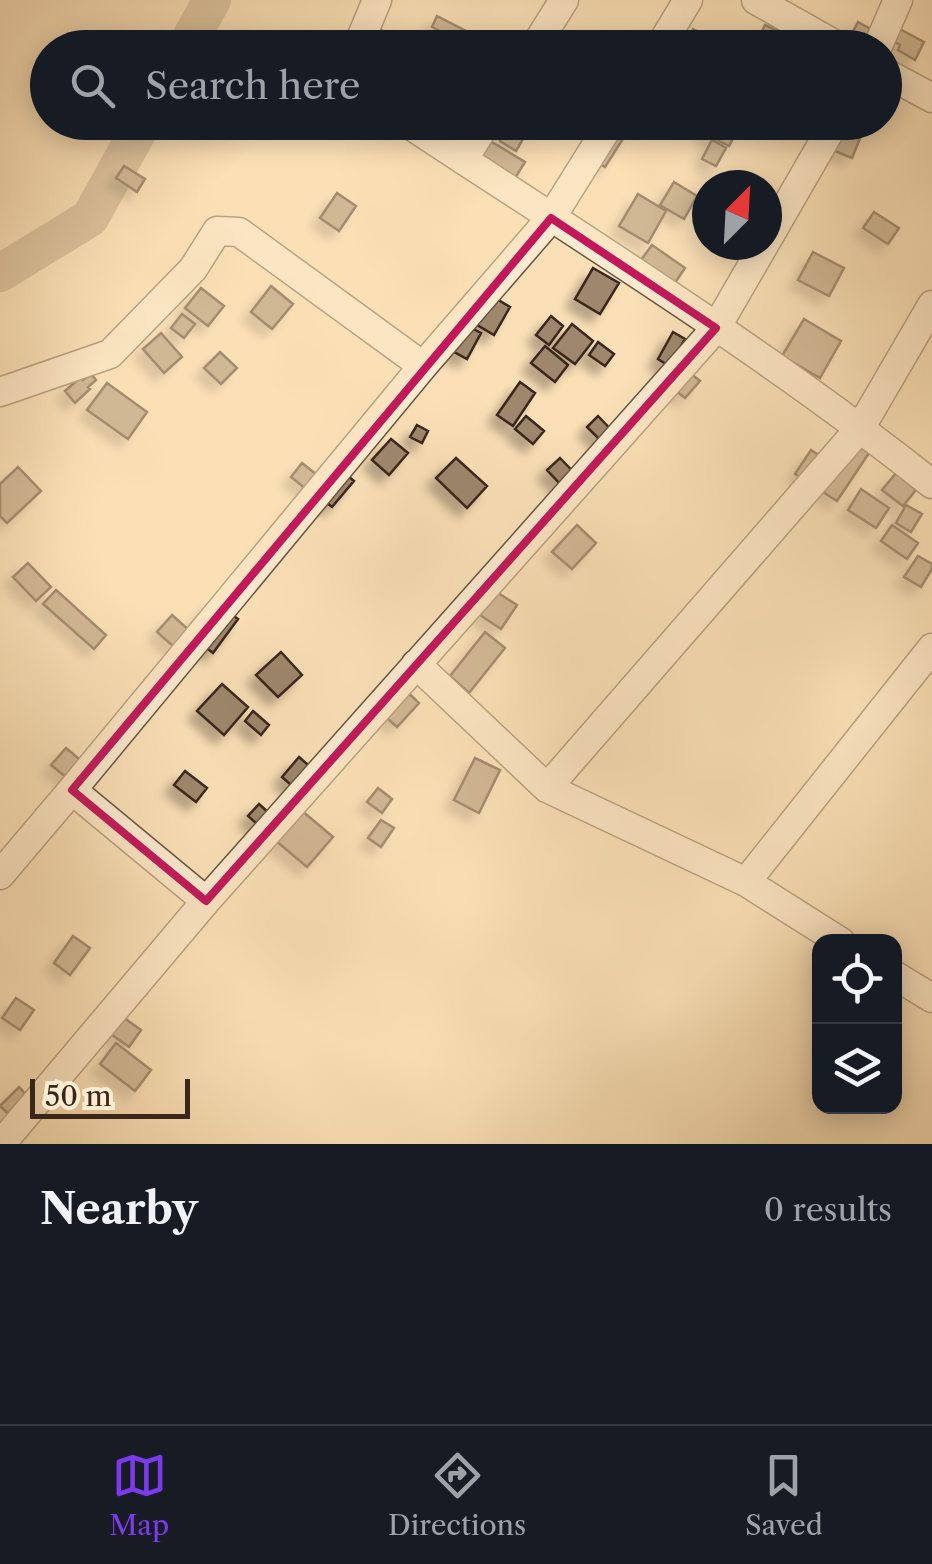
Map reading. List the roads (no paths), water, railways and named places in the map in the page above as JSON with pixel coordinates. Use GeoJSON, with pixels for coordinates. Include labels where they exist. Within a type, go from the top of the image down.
{"type":"FeatureCollection","features":[{"type":"Feature","properties":{"kind":"street"},"geometry":{"type":"LineString","coordinates":[[364,30],[377,0]]}},
{"type":"Feature","properties":{"kind":"street"},"geometry":{"type":"LineString","coordinates":[[545,30],[564,0]]}},
{"type":"Feature","properties":{"kind":"street"},"geometry":{"type":"LineString","coordinates":[[669,30],[688,0]]}},
{"type":"Feature","properties":{"kind":"street"},"geometry":{"type":"LineString","coordinates":[[756,0],[809,30]]}},
{"type":"Feature","properties":{"kind":"street"},"geometry":{"type":"LineString","coordinates":[[885,30],[898,0]]}},
{"type":"Feature","properties":{"kind":"street"},"geometry":{"type":"LineString","coordinates":[[902,82],[932,98]]}},
{"type":"Feature","properties":{"kind":"street"},"geometry":{"type":"LineString","coordinates":[[433,140],[861,427],[932,484]]}},
{"type":"Feature","properties":{"kind":"street"},"geometry":{"type":"LineString","coordinates":[[463,160],[476,140]]}},
{"type":"Feature","properties":{"kind":"street"},"geometry":{"type":"LineString","coordinates":[[0,875],[551,218],[601,140]]}},
{"type":"Feature","properties":{"kind":"street"},"geometry":{"type":"LineString","coordinates":[[782,214],[825,140]]}},
{"type":"Feature","properties":{"kind":"street"},"geometry":{"type":"LineString","coordinates":[[0,392],[110,354],[193,269],[217,231],[239,232],[423,366]]}},
{"type":"Feature","properties":{"kind":"street"},"geometry":{"type":"LineString","coordinates":[[1,1144],[206,901],[716,328],[756,260]]}},
{"type":"Feature","properties":{"kind":"street"},"geometry":{"type":"LineString","coordinates":[[547,788],[861,427],[932,305]]}},
{"type":"Feature","properties":{"kind":"street"},"geometry":{"type":"LineString","coordinates":[[746,882],[932,648]]}},
{"type":"Feature","properties":{"kind":"street"},"geometry":{"type":"LineString","coordinates":[[416,664],[547,788],[746,882],[828,934]]}},
{"type":"Feature","properties":{"kind":"street"},"geometry":{"type":"LineString","coordinates":[[72,790],[206,901]]}},
{"type":"Feature","properties":{"kind":"street"},"geometry":{"type":"LineString","coordinates":[[902,980],[932,998]]}},
{"type":"Feature","properties":{"kind":"waterway"},"geometry":{"type":"LineString","coordinates":[[195,30],[212,0]]}},
{"type":"Feature","properties":{"kind":"waterway"},"geometry":{"type":"LineString","coordinates":[[0,273],[90,218],[133,140]]}}]}
